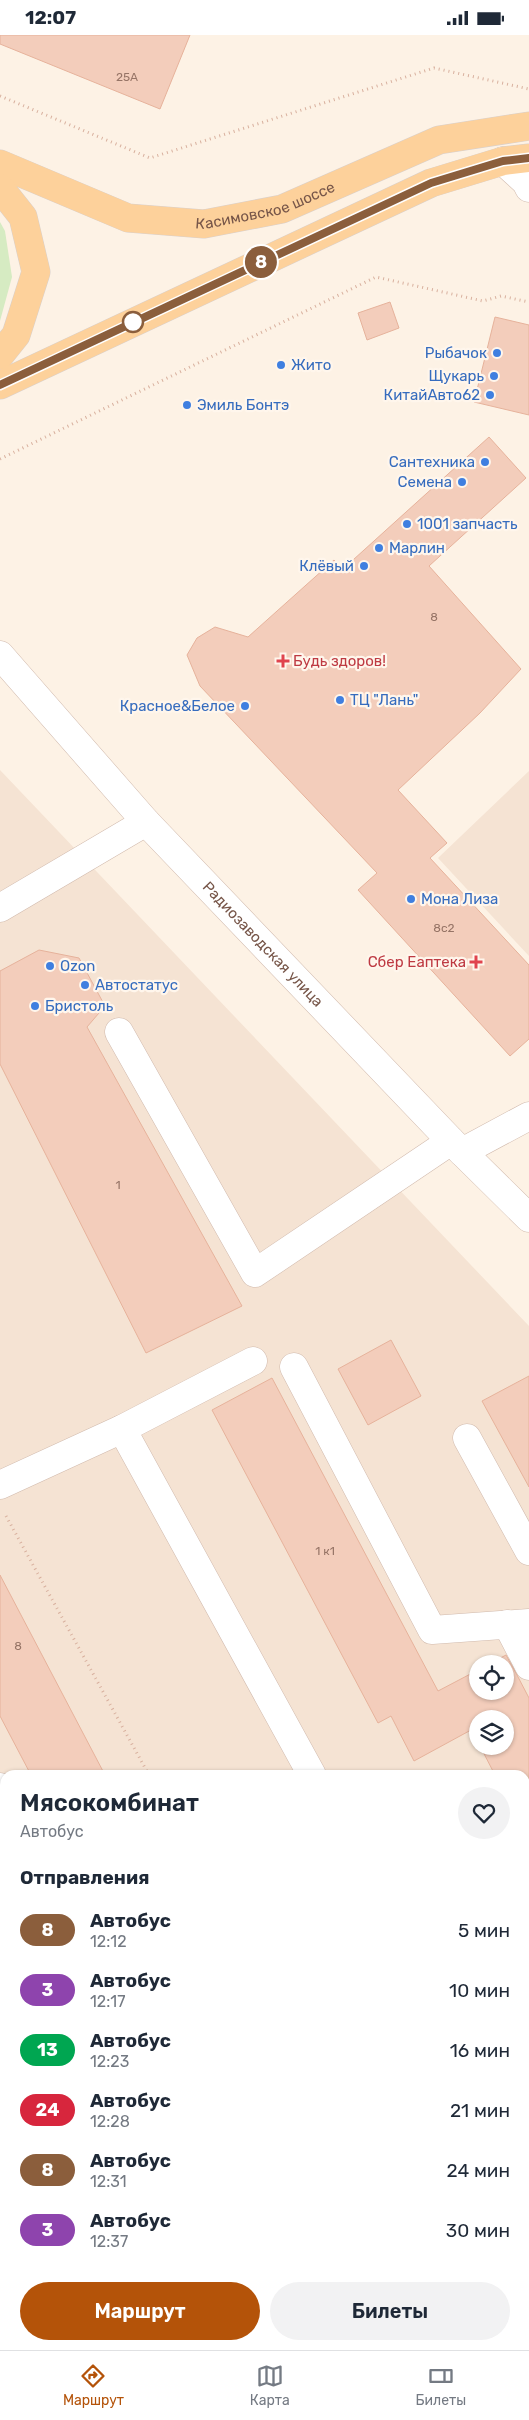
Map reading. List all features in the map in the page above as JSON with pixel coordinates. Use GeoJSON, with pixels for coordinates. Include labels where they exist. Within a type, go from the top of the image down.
{"type":"FeatureCollection","features":[{"type":"Feature","properties":{"kind":"main road","name":"Касимовское шоссе"},"geometry":{"type":"LineString","coordinates":[[0,164],[128,219],[204,224],[282,209],[439,141],[529,126]]}},
{"type":"Feature","properties":{"kind":"main road"},"geometry":{"type":"LineString","coordinates":[[0,385],[431,183],[516,160]]}},
{"type":"Feature","properties":{"kind":"main road"},"geometry":{"type":"LineString","coordinates":[[0,188],[23,217],[36,272],[16,335],[0,355]]}},
{"type":"Feature","properties":{"kind":"street"},"geometry":{"type":"LineString","coordinates":[[516,160],[529,188]]}},
{"type":"Feature","properties":{"kind":"street","name":"Радиозаводская улица"},"geometry":{"type":"LineString","coordinates":[[3,653],[146,822],[529,1219]]}},
{"type":"Feature","properties":{"kind":"street"},"geometry":{"type":"LineString","coordinates":[[0,908],[146,822]]}},
{"type":"Feature","properties":{"kind":"street"},"geometry":{"type":"LineString","coordinates":[[120,1032],[255,1273],[457,1146],[529,1116]]}},
{"type":"Feature","properties":{"kind":"street"},"geometry":{"type":"LineString","coordinates":[[0,1485],[122,1429],[253,1361]]}},
{"type":"Feature","properties":{"kind":"street"},"geometry":{"type":"LineString","coordinates":[[294,1367],[432,1630],[518,1623],[529,1666]]}},
{"type":"Feature","properties":{"kind":"street"},"geometry":{"type":"LineString","coordinates":[[122,1429],[309,1770]]}},
{"type":"Feature","properties":{"kind":"street"},"geometry":{"type":"LineString","coordinates":[[467,1438],[529,1551]]}},
{"type":"Feature","properties":{"kind":"path"},"geometry":{"type":"LineString","coordinates":[[0,96],[150,158],[434,68],[529,89]]}},
{"type":"Feature","properties":{"kind":"path"},"geometry":{"type":"LineString","coordinates":[[0,459],[376,277],[483,301],[501,296],[529,303]]}},
{"type":"Feature","properties":{"kind":"path"},"geometry":{"type":"LineString","coordinates":[[5,1513],[146,1770]]}},
{"type":"Feature","properties":{"kind":"shaded area"},"geometry":{"type":"Polygon","coordinates":[[[0,770],[529,1326],[529,1770],[0,1770],[0,770]]]}},
{"type":"Feature","properties":{"kind":"shaded area"},"geometry":{"type":"Polygon","coordinates":[[[529,771],[529,956],[438,858],[529,771]]]}},
{"type":"Feature","properties":{"kind":"green space"},"geometry":{"type":"Polygon","coordinates":[[[0,222],[5,231],[12,277],[0,321],[0,222]]]}},
{"type":"Feature","properties":{"kind":"building"},"geometry":{"type":"Polygon","coordinates":[[[0,35],[190,35],[160,109],[0,44],[0,35]]]}},
{"type":"Feature","properties":{"kind":"building"},"geometry":{"type":"Polygon","coordinates":[[[390,302],[399,328],[367,340],[358,313],[390,302]]]}},
{"type":"Feature","properties":{"kind":"building"},"geometry":{"type":"Polygon","coordinates":[[[495,317],[529,325],[529,415],[474,402],[495,317]]]}},
{"type":"Feature","properties":{"kind":"building"},"geometry":{"type":"Polygon","coordinates":[[[489,437],[526,478],[429,566],[521,669],[480,713],[398,790],[447,843],[430,858],[529,965],[529,1039],[510,1056],[358,890],[377,873],[200,686],[187,655],[197,638],[215,627],[248,637],[334,560],[343,569],[489,437]]]}},
{"type":"Feature","properties":{"kind":"building"},"geometry":{"type":"Polygon","coordinates":[[[39,950],[79,958],[105,1006],[87,1027],[242,1306],[146,1353],[0,1064],[0,971],[39,950]]]}},
{"type":"Feature","properties":{"kind":"building"},"geometry":{"type":"Polygon","coordinates":[[[391,1340],[421,1396],[368,1425],[338,1369],[391,1340]]]}},
{"type":"Feature","properties":{"kind":"building"},"geometry":{"type":"Polygon","coordinates":[[[529,1376],[529,1487],[482,1401],[529,1376]]]}},
{"type":"Feature","properties":{"kind":"building"},"geometry":{"type":"Polygon","coordinates":[[[272,1378],[438,1691],[469,1675],[469,1700],[514,1700],[514,1670],[529,1698],[529,1770],[492,1770],[485,1755],[514,1755],[514,1710],[469,1710],[469,1731],[414,1761],[391,1716],[378,1723],[212,1410],[272,1378]]]}},
{"type":"Feature","properties":{"kind":"building"},"geometry":{"type":"Polygon","coordinates":[[[0,1575],[102,1770],[28,1770],[0,1716],[0,1575]]]}},
{"type":"Feature","properties":{"kind":"bus line","name":"8"},"geometry":{"type":"LineString","coordinates":[[0,385],[431,183],[503,161],[529,158]]}},
{"type":"Feature","properties":{"kind":"place","name":"Рыбачок"},"geometry":{"type":"Point","coordinates":[497,353]}},
{"type":"Feature","properties":{"kind":"place","name":"Жито"},"geometry":{"type":"Point","coordinates":[281,365]}},
{"type":"Feature","properties":{"kind":"place","name":"Щукарь"},"geometry":{"type":"Point","coordinates":[494,376]}},
{"type":"Feature","properties":{"kind":"place","name":"КитайАвто62"},"geometry":{"type":"Point","coordinates":[490,395]}},
{"type":"Feature","properties":{"kind":"place","name":"Эмиль Бонтэ"},"geometry":{"type":"Point","coordinates":[187,405]}},
{"type":"Feature","properties":{"kind":"place","name":"Сантехника"},"geometry":{"type":"Point","coordinates":[485,462]}},
{"type":"Feature","properties":{"kind":"place","name":"Семена"},"geometry":{"type":"Point","coordinates":[462,482]}},
{"type":"Feature","properties":{"kind":"place","name":"1001 запчасть"},"geometry":{"type":"Point","coordinates":[407,524]}},
{"type":"Feature","properties":{"kind":"place","name":"Марлин"},"geometry":{"type":"Point","coordinates":[379,548]}},
{"type":"Feature","properties":{"kind":"place","name":"Клёвый"},"geometry":{"type":"Point","coordinates":[364,566]}},
{"type":"Feature","properties":{"kind":"place","name":"Будь здоров!"},"geometry":{"type":"Point","coordinates":[283,661]}},
{"type":"Feature","properties":{"kind":"place","name":"ТЦ \"Лань\""},"geometry":{"type":"Point","coordinates":[340,700]}},
{"type":"Feature","properties":{"kind":"place","name":"Красное&Белое"},"geometry":{"type":"Point","coordinates":[245,706]}},
{"type":"Feature","properties":{"kind":"place","name":"Мона Лиза"},"geometry":{"type":"Point","coordinates":[411,899]}},
{"type":"Feature","properties":{"kind":"place","name":"Сбер Еаптека"},"geometry":{"type":"Point","coordinates":[476,962]}},
{"type":"Feature","properties":{"kind":"place","name":"Ozon"},"geometry":{"type":"Point","coordinates":[50,966]}},
{"type":"Feature","properties":{"kind":"place","name":"Автостатус"},"geometry":{"type":"Point","coordinates":[85,985]}},
{"type":"Feature","properties":{"kind":"place","name":"Бристоль"},"geometry":{"type":"Point","coordinates":[35,1006]}}]}
